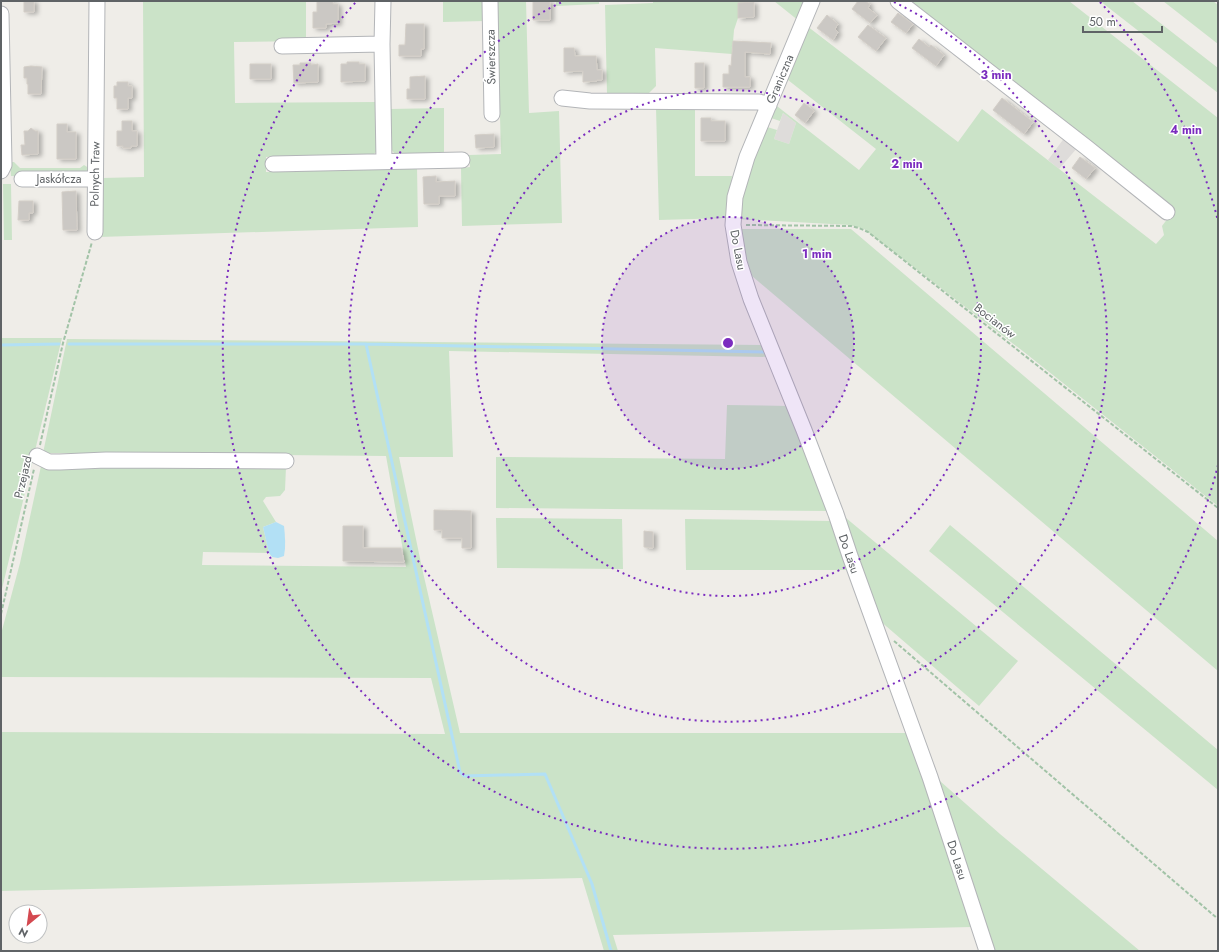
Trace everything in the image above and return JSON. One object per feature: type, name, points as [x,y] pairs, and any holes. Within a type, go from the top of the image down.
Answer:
[{"type":"street","name":"Polnych Traw","points":[[95,232],[97,1]]},
{"type":"street","points":[[383,1],[382,44],[384,161]]},
{"type":"street","name":"Świerszcza","points":[[490,1],[492,114]]},
{"type":"street","name":"Graniczna","points":[[747,157],[812,1]]},
{"type":"street","points":[[898,1],[1167,212]]},
{"type":"street","points":[[1,14],[4,165],[1,171]]},
{"type":"street","points":[[282,46],[382,44]]},
{"type":"street","points":[[562,98],[590,101],[759,102],[769,105]]},
{"type":"street","name":"Do Lasu","points":[[747,157],[735,197],[733,225],[739,262],[751,299],[836,514],[930,777],[987,951]]},
{"type":"street","points":[[273,164],[462,160]]},
{"type":"street","name":"Jaskółcza","points":[[22,179],[96,179]]},
{"type":"street","points":[[37,456],[49,462],[106,460],[286,461]]},
{"type":"path","name":"Bocianów","points":[[733,225],[851,226],[868,232],[1218,508]]},
{"type":"path","name":"Przejazd","points":[[1,614],[63,343],[95,232]]},
{"type":"path","points":[[892,639],[1218,919]]},
{"type":"shaded area","points":[[783,113],[796,123],[789,144],[774,139]]},
{"type":"shaded area","points":[[1065,137],[1078,147],[1059,169],[1048,160]]},
{"type":"green space","points":[[143,1],[306,1],[306,41],[234,42],[235,103],[378,102],[379,149],[371,157],[282,159],[281,156],[266,157],[266,172],[282,172],[282,169],[417,166],[418,227],[99,237],[102,178],[144,177]]},
{"type":"green space","points":[[443,1],[484,1],[485,21],[443,22]]},
{"type":"green space","points":[[497,1],[526,1],[529,113],[559,111],[562,223],[462,226],[461,168],[470,167],[469,155],[501,154]]},
{"type":"green space","points":[[556,1],[599,1],[599,4],[556,6]]},
{"type":"green space","points":[[653,1],[755,1],[738,3],[738,18],[734,30],[732,54],[655,48],[656,86],[649,93],[607,94],[605,5],[653,3]]},
{"type":"green space","points":[[774,1],[807,1],[799,21]]},
{"type":"green space","points":[[904,1],[1069,1],[1218,118],[1218,506],[1024,352],[864,229],[850,225],[736,219],[764,126],[777,130],[774,139],[789,144],[796,123],[783,113],[780,121],[771,118],[773,103],[859,170],[876,149],[788,80],[784,79],[807,26],[958,142],[982,109],[1156,244],[1164,235],[1162,226],[1168,218]]},
{"type":"green space","points":[[1100,1],[1132,1],[1218,68],[1218,93]]},
{"type":"green space","points":[[1163,1],[1213,1],[1218,5],[1218,44]]},
{"type":"green space","points":[[444,108],[444,155],[397,157],[391,149],[390,109]]},
{"type":"green space","points":[[656,108],[695,108],[695,176],[732,176],[728,218],[659,220]]},
{"type":"green space","points":[[10,162],[14,162],[20,168],[80,168],[84,165],[92,170],[89,176],[11,176]]},
{"type":"green space","points":[[3,184],[11,184],[12,240],[4,240]]},
{"type":"green space","points":[[738,229],[851,229],[1218,541],[1218,671],[746,271]]},
{"type":"green space","points":[[1,338],[62,338],[1,593]]},
{"type":"green space","points":[[67,339],[765,345],[770,357],[449,351],[453,457],[399,457],[422,568],[460,733],[909,733],[972,927],[613,935],[618,951],[604,951],[582,878],[1,891],[1,732],[445,734],[431,678],[1,677],[1,634],[20,563],[41,466],[286,467],[285,490],[280,496],[266,497],[263,501],[276,522],[263,527],[269,553],[203,552],[202,565],[406,567],[386,456],[43,453]]},
{"type":"green space","points":[[727,405],[789,406],[828,511],[496,508],[496,457],[725,459]]},
{"type":"green space","points":[[840,513],[1018,661],[979,706],[879,620]]},
{"type":"green space","points":[[496,518],[622,519],[623,569],[497,568]]},
{"type":"green space","points":[[685,519],[831,521],[849,570],[686,570]]},
{"type":"green space","points":[[950,525],[1218,750],[1218,790],[929,551]]},
{"type":"green space","points":[[932,774],[1000,834],[1140,951],[992,951]]},
{"type":"water","points":[[276,522],[284,526],[285,537],[284,556],[278,558],[272,557],[269,553],[263,527]]},
{"type":"building","points":[[24,1],[34,1],[34,12],[24,12]]},
{"type":"building","points":[[317,1],[333,1],[333,4],[338,4],[338,23],[326,24],[326,28],[313,28],[313,12],[317,12]]},
{"type":"building","points":[[533,1],[550,1],[550,20],[533,20]]},
{"type":"building","points":[[858,1],[865,1],[870,4],[868,8],[877,15],[870,23],[852,9]]},
{"type":"building","points":[[754,2],[754,17],[738,18],[738,3]]},
{"type":"building","points":[[898,13],[913,24],[906,33],[891,22]]},
{"type":"building","points":[[827,15],[838,24],[835,29],[838,32],[833,40],[817,28]]},
{"type":"building","points":[[406,24],[424,24],[424,49],[421,49],[421,56],[399,56],[399,45],[405,45]]},
{"type":"building","points":[[868,25],[886,38],[876,51],[858,37]]},
{"type":"building","points":[[919,39],[929,47],[931,45],[944,55],[936,66],[912,48]]},
{"type":"building","points":[[733,41],[771,43],[770,54],[745,52],[745,77],[750,77],[750,87],[723,87],[723,74],[729,74],[729,65],[731,66]]},
{"type":"building","points":[[564,48],[574,48],[575,56],[596,56],[597,70],[602,70],[602,80],[583,82],[583,71],[564,72]]},
{"type":"building","points":[[347,62],[359,62],[359,64],[365,64],[365,81],[341,82],[341,64],[347,64]]},
{"type":"building","points":[[300,63],[311,63],[311,65],[318,64],[318,82],[294,83],[293,65],[300,65]]},
{"type":"building","points":[[695,63],[704,63],[704,88],[695,88]]},
{"type":"building","points":[[250,64],[271,64],[271,79],[250,79]]},
{"type":"building","points":[[24,67],[42,67],[41,94],[28,94],[27,78],[24,78]]},
{"type":"building","points":[[425,76],[425,99],[407,99],[407,89],[410,89],[410,77]]},
{"type":"building","points":[[117,82],[128,82],[128,86],[132,86],[132,98],[128,98],[128,109],[117,109],[117,98],[114,98],[114,86],[117,86]]},
{"type":"building","points":[[1002,98],[1033,122],[1024,134],[993,110]]},
{"type":"building","points":[[804,103],[814,111],[805,123],[795,115]]},
{"type":"building","points":[[701,118],[711,118],[711,121],[725,121],[725,141],[701,141]]},
{"type":"building","points":[[122,121],[132,121],[132,131],[137,131],[137,146],[123,148],[123,146],[117,146],[117,131],[122,131]]},
{"type":"building","points":[[57,124],[67,124],[67,132],[76,132],[76,159],[57,159]]},
{"type":"building","points":[[31,128],[38,131],[38,154],[22,155],[21,145],[25,145],[24,131],[28,131]]},
{"type":"building","points":[[494,134],[494,147],[476,148],[475,135]]},
{"type":"building","points":[[1080,157],[1095,168],[1086,179],[1072,168]]},
{"type":"building","points":[[436,176],[436,182],[455,181],[455,196],[439,196],[439,204],[424,204],[423,177]]},
{"type":"building","points":[[76,191],[77,230],[63,230],[62,192]]},
{"type":"building","points":[[19,201],[33,201],[33,213],[29,213],[29,220],[18,220]]},
{"type":"building","points":[[434,510],[471,511],[471,548],[462,548],[462,538],[442,538],[442,530],[434,530]]},
{"type":"building","points":[[343,526],[363,526],[363,548],[401,548],[404,562],[343,561]]},
{"type":"building","points":[[644,531],[653,532],[653,548],[644,547]]},
{"type":"waterway","points":[[1,345],[59,344]]},
{"type":"waterway","points":[[69,344],[366,344],[765,352]]},
{"type":"waterway","points":[[366,344],[460,772],[464,776],[545,774],[592,884],[611,951]]}]
